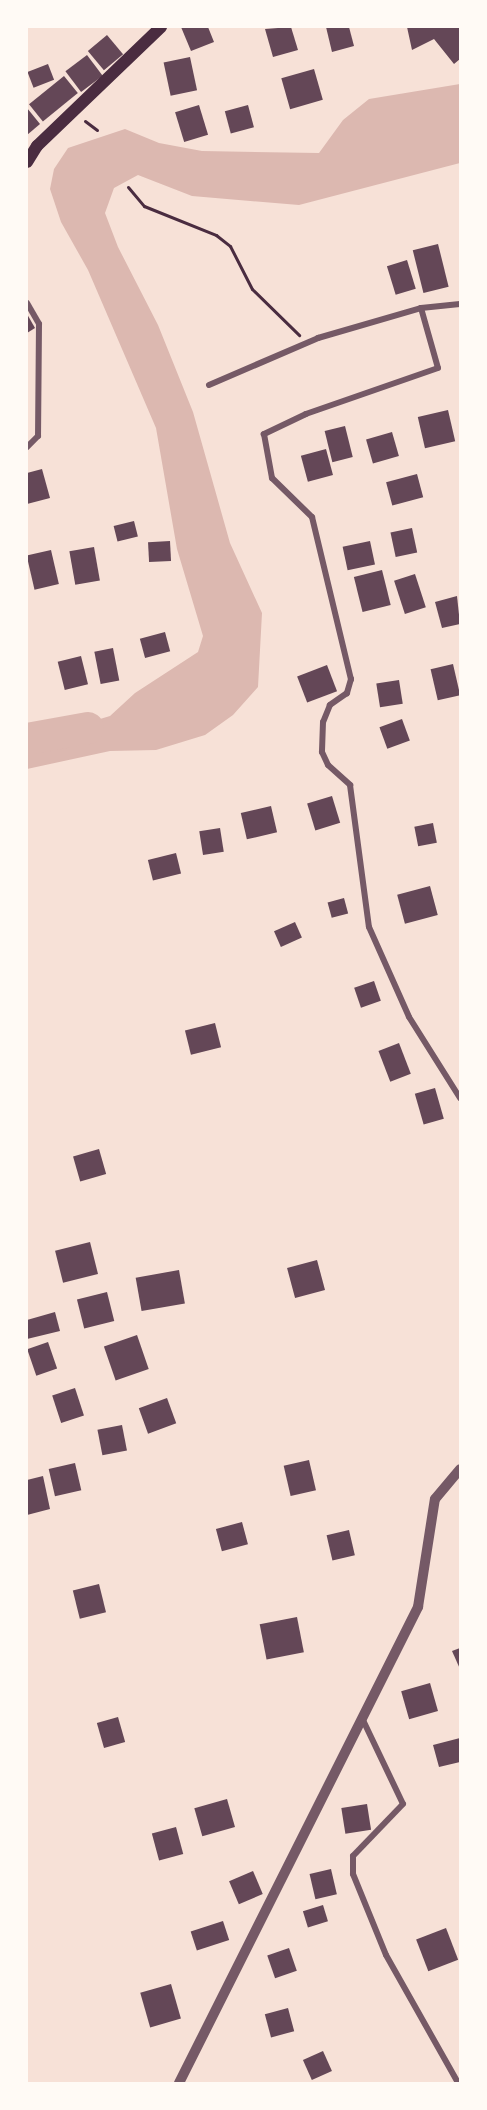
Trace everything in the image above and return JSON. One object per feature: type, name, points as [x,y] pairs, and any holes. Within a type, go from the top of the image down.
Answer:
[{"type":"main road","points":[[27,162],[37,146],[161,27]]},
{"type":"street","points":[[27,303],[39,324],[38,436],[27,447]]},
{"type":"street","points":[[209,385],[305,344],[421,308],[460,304]]},
{"type":"street","points":[[421,308],[438,368],[306,414],[264,434],[272,478],[312,517],[351,679],[347,693],[330,705],[323,722],[322,752],[328,765],[350,785],[369,927],[409,1017],[460,1098]]},
{"type":"street","points":[[179,2083],[418,1607],[435,1499],[460,1469]]},
{"type":"street","points":[[362,1718],[403,1804],[353,1856],[353,1874],[386,1955],[458,2083]]},
{"type":"path","points":[[128,187],[144,206],[216,235],[230,246],[252,289],[305,344]]},
{"type":"shaded area","points":[[460,84],[460,163],[299,205],[192,196],[138,175],[114,188],[105,213],[118,247],[158,325],[193,412],[230,543],[262,613],[258,687],[233,715],[205,735],[156,750],[110,751],[27,769],[27,741],[110,716],[135,693],[198,652],[203,636],[177,549],[156,428],[88,270],[61,222],[50,189],[54,169],[68,148],[125,129],[159,143],[202,151],[319,153],[343,120],[369,99]]},
{"type":"building","points":[[181,27],[208,27],[214,42],[191,51]]},
{"type":"building","points":[[291,27],[298,50],[273,57],[265,29]]},
{"type":"building","points":[[326,27],[349,27],[354,46],[332,52]]},
{"type":"building","points":[[407,27],[460,27],[460,59],[454,64],[434,39],[412,50]]},
{"type":"building","points":[[107,35],[123,54],[104,70],[88,51]]},
{"type":"building","points":[[87,55],[103,76],[81,92],[65,71]]},
{"type":"building","points":[[190,57],[197,90],[171,96],[164,63]]},
{"type":"building","points":[[48,64],[54,80],[34,88],[27,72]]},
{"type":"building","points":[[314,69],[323,100],[290,109],[281,78]]},
{"type":"building","points":[[64,76],[78,93],[43,121],[29,104]]},
{"type":"building","points":[[199,105],[208,135],[184,142],[175,112]]},
{"type":"building","points":[[248,105],[254,127],[231,133],[225,111]]},
{"type":"building","points":[[27,108],[40,124],[27,135]]},
{"type":"building","points":[[438,244],[449,287],[423,293],[413,250]]},
{"type":"building","points":[[407,260],[416,289],[396,295],[387,266]]},
{"type":"building","points":[[27,314],[35,328],[27,333]]},
{"type":"building","points":[[448,410],[455,441],[425,448],[418,417]]},
{"type":"building","points":[[345,426],[353,457],[332,462],[325,431]]},
{"type":"building","points":[[392,432],[399,456],[373,463],[366,439]]},
{"type":"building","points":[[326,449],[333,475],[308,482],[301,456]]},
{"type":"building","points":[[42,469],[50,498],[27,504],[27,473]]},
{"type":"building","points":[[417,474],[423,497],[392,505],[386,482]]},
{"type":"building","points":[[134,521],[138,537],[117,542],[114,526]]},
{"type":"building","points":[[412,528],[417,552],[396,557],[390,533]]},
{"type":"building","points":[[170,541],[171,561],[149,562],[148,542]]},
{"type":"building","points":[[370,541],[375,564],[348,570],[343,547]]},
{"type":"building","points":[[94,547],[100,580],[75,585],[69,551]]},
{"type":"building","points":[[51,550],[59,584],[35,590],[27,556]]},
{"type":"building","points":[[382,570],[391,605],[363,612],[354,577]]},
{"type":"building","points":[[415,574],[426,607],[405,614],[394,581]]},
{"type":"building","points":[[457,596],[460,624],[442,628],[435,602]]},
{"type":"building","points":[[165,632],[170,651],[145,658],[140,639]]},
{"type":"building","points":[[113,648],[119,680],[101,684],[94,652]]},
{"type":"building","points":[[81,656],[88,684],[65,690],[58,662]]},
{"type":"building","points":[[453,664],[460,695],[438,700],[431,669]]},
{"type":"building","points":[[327,665],[337,691],[307,703],[297,676]]},
{"type":"building","points":[[399,680],[403,704],[380,707],[376,684]]},
{"type":"building","points":[[402,719],[410,741],[387,749],[379,727]]},
{"type":"building","points":[[332,796],[340,823],[315,830],[307,804]]},
{"type":"building","points":[[271,806],[277,832],[247,839],[241,813]]},
{"type":"building","points":[[433,823],[437,843],[418,846],[414,827]]},
{"type":"building","points":[[220,828],[224,852],[203,855],[199,831]]},
{"type":"building","points":[[176,853],[181,873],[153,880],[148,860]]},
{"type":"building","points":[[430,886],[438,915],[405,924],[397,895]]},
{"type":"building","points":[[344,898],[348,913],[332,918],[328,902]]},
{"type":"building","points":[[295,922],[302,938],[281,947],[274,931]]},
{"type":"building","points":[[374,981],[381,1001],[361,1008],[354,988]]},
{"type":"building","points":[[215,1023],[221,1047],[191,1055],[185,1030]]},
{"type":"building","points":[[399,1043],[411,1074],[390,1082],[378,1051]]},
{"type":"building","points":[[435,1088],[444,1119],[424,1125],[415,1094]]},
{"type":"building","points":[[99,1149],[106,1174],[80,1181],[73,1156]]},
{"type":"building","points":[[90,1242],[98,1274],[63,1283],[55,1251]]},
{"type":"building","points":[[317,1260],[325,1290],[295,1298],[287,1268]]},
{"type":"building","points":[[179,1270],[185,1303],[142,1311],[136,1278]]},
{"type":"building","points":[[107,1292],[114,1321],[84,1329],[77,1299]]},
{"type":"building","points":[[55,1312],[60,1331],[27,1339],[27,1320]]},
{"type":"building","points":[[137,1335],[149,1369],[116,1380],[104,1346]]},
{"type":"building","points":[[48,1342],[57,1368],[36,1376],[27,1349]]},
{"type":"building","points":[[75,1388],[84,1416],[61,1423],[52,1395]]},
{"type":"building","points":[[167,1398],[176,1423],[148,1434],[139,1408]]},
{"type":"building","points":[[122,1425],[127,1451],[102,1455],[97,1430]]},
{"type":"building","points":[[309,1460],[316,1490],[291,1496],[284,1466]]},
{"type":"building","points":[[75,1463],[81,1490],[55,1496],[49,1469]]},
{"type":"building","points":[[43,1476],[50,1509],[27,1515],[27,1480]]},
{"type":"building","points":[[242,1522],[248,1544],[222,1551],[216,1529]]},
{"type":"building","points":[[349,1530],[355,1555],[332,1561],[327,1535]]},
{"type":"building","points":[[99,1584],[106,1612],[80,1619],[73,1591]]},
{"type":"building","points":[[297,1617],[304,1652],[267,1660],[260,1624]]},
{"type":"building","points":[[460,1648],[460,1669],[452,1651]]},
{"type":"building","points":[[430,1683],[438,1711],[409,1719],[401,1691]]},
{"type":"building","points":[[118,1717],[125,1742],[104,1748],[97,1723]]},
{"type":"building","points":[[460,1738],[460,1762],[439,1767],[433,1745]]},
{"type":"building","points":[[227,1799],[235,1827],[202,1836],[194,1808]]},
{"type":"building","points":[[367,1804],[371,1830],[345,1834],[341,1808]]},
{"type":"building","points":[[176,1827],[183,1854],[159,1861],[152,1833]]},
{"type":"building","points":[[331,1869],[337,1894],[315,1899],[310,1874]]},
{"type":"building","points":[[253,1871],[263,1894],[239,1904],[229,1881]]},
{"type":"building","points":[[323,1905],[328,1921],[308,1927],[303,1911]]},
{"type":"building","points":[[223,1921],[229,1940],[197,1951],[191,1932]]},
{"type":"building","points":[[446,1928],[458,1960],[428,1971],[416,1939]]},
{"type":"building","points":[[289,1948],[297,1971],[275,1978],[267,1955]]},
{"type":"building","points":[[171,1984],[181,2019],[150,2027],[140,1993]]},
{"type":"building","points":[[288,2008],[294,2031],[271,2037],[265,2014]]},
{"type":"building","points":[[323,2051],[332,2071],[312,2080],[303,2060]]},
{"type":"waterway","points":[[27,739],[88,728]]}]
